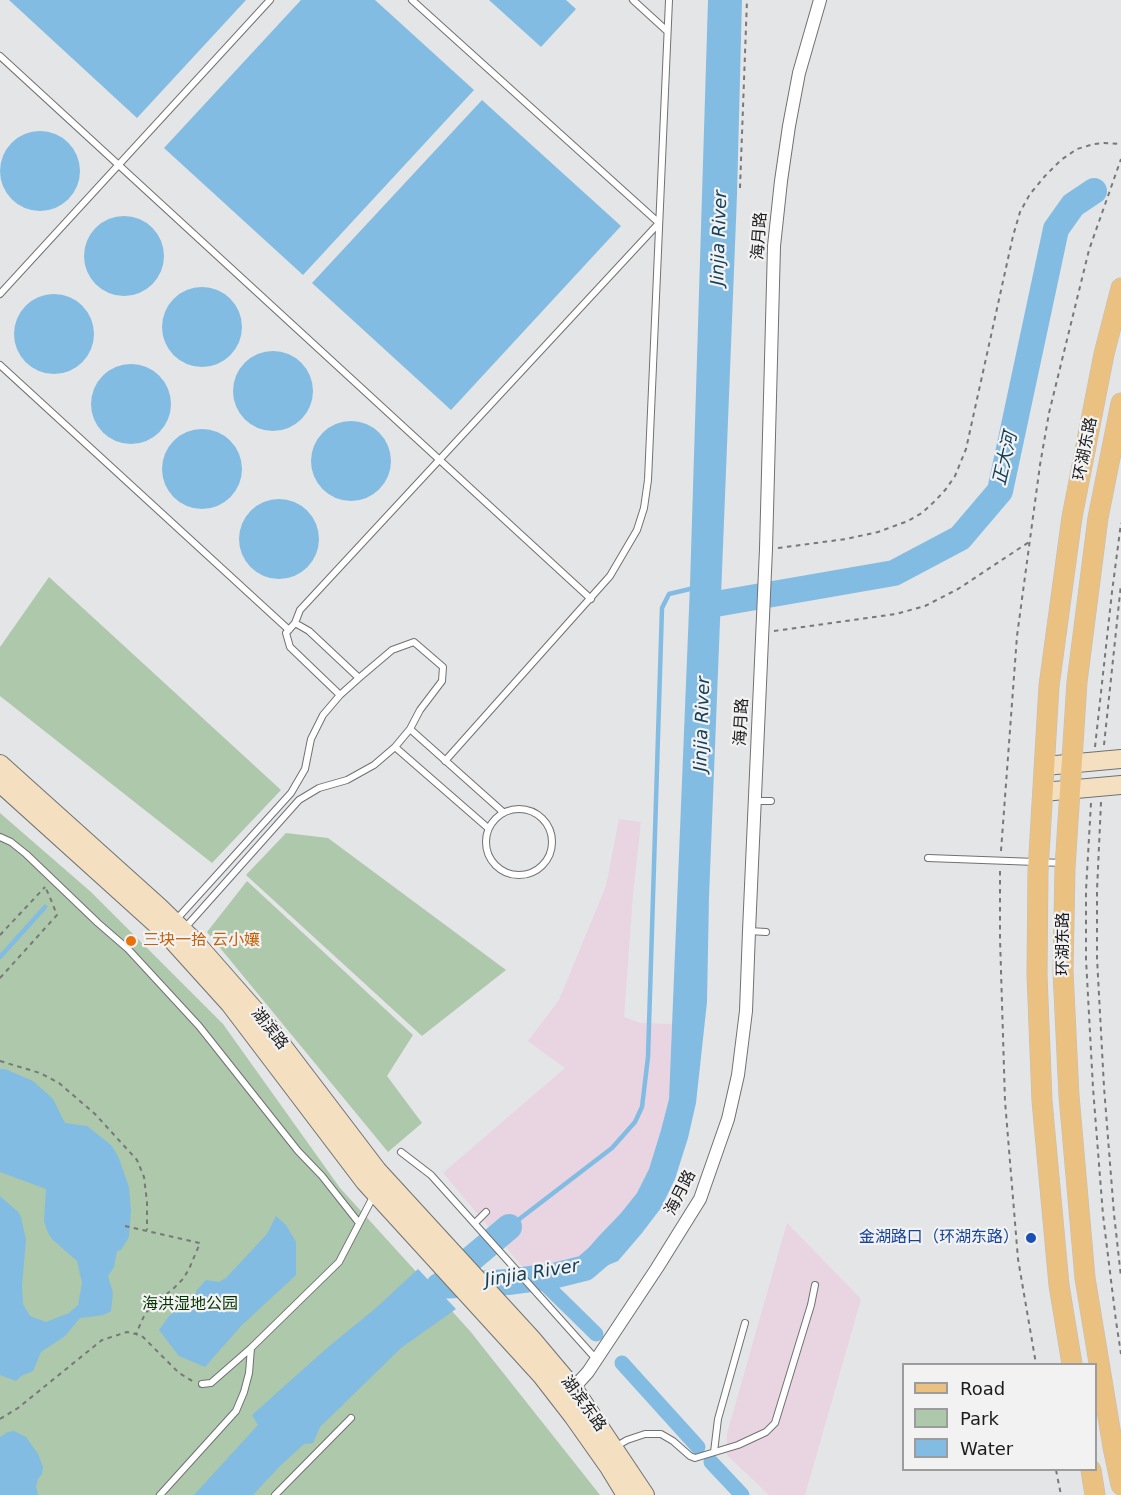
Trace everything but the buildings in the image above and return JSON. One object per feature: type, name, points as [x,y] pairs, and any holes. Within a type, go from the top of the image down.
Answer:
[{"type":"main road","name":"环湖东路","points":[[1072,1363],[1059,1285],[1042,1101],[1037,975],[1039,863],[1049,686],[1072,518],[1104,354],[1121,288]]},
{"type":"main road","name":"环湖东路","points":[[1121,404],[1098,518],[1077,682],[1065,864],[1063,971],[1069,1096],[1085,1278],[1117,1450],[1121,1485]]},
{"type":"main road","points":[[1045,766],[1106,760]]},
{"type":"main road","name":"湖滨路","points":[[0,764],[178,926],[260,1016],[429,1239],[506,1323]]},
{"type":"main road","name":"湖滨路","points":[[0,783],[164,931],[230,1004],[365,1182],[429,1239]]},
{"type":"main road","points":[[1043,792],[1121,785]]},
{"type":"main road","name":"湖滨东路","points":[[506,1323],[542,1376],[568,1394],[614,1448],[645,1495]]},
{"type":"main road","name":"湖滨东路","points":[[568,1394],[626,1495]]},
{"type":"main road","points":[[1090,1471],[1095,1495]]},
{"type":"street","name":"海月路","points":[[568,1394],[597,1359],[700,1199],[728,1119],[738,1076],[746,1011],[763,632],[774,246],[789,126],[799,73],[820,0]]},
{"type":"lane","points":[[0,294],[270,0]]},
{"type":"lane","points":[[412,0],[659,223]]},
{"type":"lane","points":[[633,0],[667,31]]},
{"type":"lane","points":[[445,761],[610,576],[637,530],[644,508],[648,480],[669,0]]},
{"type":"lane","points":[[0,56],[591,598]]},
{"type":"lane","points":[[340,695],[290,647],[286,633],[295,623],[300,609],[659,223]]},
{"type":"lane","points":[[0,365],[289,630]]},
{"type":"lane","points":[[295,623],[309,631],[359,678]]},
{"type":"lane","points":[[414,642],[443,667],[442,681],[395,747],[374,765],[346,780],[319,788],[299,800],[178,926],[291,793],[304,769],[311,738],[323,715],[340,695],[392,650],[414,642]]},
{"type":"lane","points":[[410,729],[503,813]]},
{"type":"lane","points":[[395,747],[488,828]]},
{"type":"lane","points":[[755,801],[771,801]]},
{"type":"lane","points":[[513,809],[534,812],[549,828],[552,849],[548,859],[531,874],[520,876],[508,874],[498,869],[490,861],[485,839],[494,819],[503,813],[513,809]]},
{"type":"lane","points":[[0,837],[11,842],[26,854],[128,949],[200,1026],[298,1151],[322,1176],[359,1223]]},
{"type":"lane","points":[[928,858],[1065,864]]},
{"type":"lane","points":[[749,932],[766,932]]},
{"type":"lane","points":[[401,1152],[431,1174],[597,1359]]},
{"type":"lane","points":[[202,1384],[211,1383],[251,1348],[339,1262],[375,1193]]},
{"type":"lane","points":[[476,1225],[486,1212]]},
{"type":"lane","points":[[614,1448],[627,1440],[651,1433],[661,1434],[667,1436],[695,1458],[738,1445],[766,1432],[775,1423],[815,1285]]},
{"type":"lane","points":[[714,1452],[718,1419],[745,1323]]},
{"type":"lane","points":[[160,1495],[236,1411],[249,1373],[251,1348]]},
{"type":"lane","points":[[275,1495],[351,1418]]},
{"type":"path","points":[[740,188],[747,0]]},
{"type":"path","points":[[766,549],[846,539],[878,532],[922,513],[946,489],[955,476],[966,449],[1020,212],[1030,194],[1045,176],[1061,160],[1077,149],[1104,142],[1121,144]]},
{"type":"path","points":[[1106,760],[1121,523]]},
{"type":"path","points":[[763,632],[896,614],[925,606],[957,589],[1029,542]]},
{"type":"path","points":[[1106,760],[1105,736],[1121,584]]},
{"type":"path","points":[[1097,788],[1096,958],[1112,1191],[1121,1276]]},
{"type":"path","points":[[1097,788],[1086,890],[1087,970],[1103,1215],[1121,1353]]},
{"type":"path","points":[[0,935],[45,887],[57,915],[0,978]]},
{"type":"path","points":[[0,1061],[40,1072],[59,1083],[95,1114],[137,1160],[144,1178],[147,1230]]},
{"type":"path","points":[[125,1226],[200,1243],[183,1279],[151,1306],[136,1334]]},
{"type":"path","points":[[0,1419],[18,1408],[102,1340],[127,1332],[143,1337],[186,1379],[202,1384]]},
{"type":"path","points":[[1056,1471],[1061,1495]]},
{"type":"shaded area","points":[[619,819],[641,822],[624,1017],[640,1023],[672,1024],[669,1099],[649,1169],[637,1193],[579,1259],[545,1269],[555,1279],[544,1292],[443,1173],[565,1068],[528,1041],[559,1000],[606,886]]},
{"type":"shaded area","points":[[787,1223],[861,1299],[805,1495],[769,1495],[727,1455],[727,1434]]},
{"type":"green space","points":[[49,577],[281,790],[212,863],[0,696],[0,647]]},
{"type":"green space","name":"海洪湿地公园","points":[[0,813],[91,892],[223,1024],[340,1188],[470,1331],[600,1495],[0,1495]]},
{"type":"green space","points":[[286,833],[328,838],[506,970],[422,1036],[246,875]]},
{"type":"green space","points":[[247,881],[413,1035],[387,1076],[422,1123],[388,1152],[207,932]]},
{"type":"water","points":[[9,0],[246,0],[137,118]]},
{"type":"water","points":[[301,0],[375,0],[474,90],[303,275],[164,148]]},
{"type":"water","points":[[489,0],[566,0],[576,9],[541,47]]},
{"type":"water","points":[[708,0],[742,0],[737,195],[709,897],[707,1002],[696,1103],[675,1179],[661,1208],[618,1261],[582,1276],[579,1259],[637,1193],[649,1169],[669,1099],[690,585]]},
{"type":"water","points":[[482,100],[621,226],[451,410],[312,283]]},
{"type":"water","points":[[40,131],[55,134],[68,143],[77,156],[80,171],[77,186],[68,199],[55,208],[40,211],[25,208],[12,199],[3,186],[0,171],[3,156],[12,143],[25,134]]},
{"type":"water","points":[[124,216],[139,219],[152,228],[161,241],[164,256],[161,271],[152,284],[139,293],[124,296],[109,293],[96,284],[87,271],[84,256],[87,241],[96,228],[109,219]]},
{"type":"water","points":[[202,287],[217,290],[230,299],[239,312],[242,327],[239,342],[230,355],[217,364],[202,367],[187,364],[174,355],[165,342],[162,327],[165,312],[174,299],[187,290]]},
{"type":"water","points":[[54,294],[69,297],[82,306],[91,319],[94,334],[91,349],[82,362],[69,371],[54,374],[39,371],[26,362],[17,349],[14,334],[17,319],[26,306],[39,297]]},
{"type":"water","points":[[273,351],[288,354],[301,363],[310,376],[313,391],[310,406],[301,419],[288,428],[273,431],[258,428],[245,419],[236,406],[233,391],[236,376],[245,363],[258,354]]},
{"type":"water","points":[[131,364],[146,367],[159,376],[168,389],[171,404],[168,419],[159,432],[146,441],[131,444],[116,441],[103,432],[94,419],[91,404],[94,389],[103,376],[116,367]]},
{"type":"water","points":[[351,421],[366,424],[379,433],[388,446],[391,461],[388,476],[379,489],[366,498],[351,501],[336,498],[323,489],[314,476],[311,461],[314,446],[323,433],[336,424]]},
{"type":"water","points":[[202,429],[217,432],[230,441],[239,454],[242,469],[239,484],[230,497],[217,506],[202,509],[187,506],[174,497],[165,484],[162,469],[165,454],[174,441],[187,432]]},
{"type":"water","points":[[279,499],[294,502],[307,511],[316,524],[319,539],[316,554],[307,567],[294,576],[279,579],[264,576],[251,567],[242,554],[239,539],[242,524],[251,511],[264,502]]},
{"type":"water","points":[[0,1069],[33,1081],[53,1099],[65,1123],[87,1126],[111,1145],[118,1156],[129,1187],[131,1211],[129,1237],[121,1250],[117,1251],[114,1267],[108,1276],[113,1293],[111,1311],[104,1315],[80,1318],[65,1336],[41,1352],[33,1371],[16,1381],[0,1375],[0,1196],[21,1217],[26,1240],[22,1286],[23,1304],[30,1316],[46,1322],[69,1313],[78,1305],[82,1283],[77,1261],[48,1233],[44,1221],[46,1189],[0,1172]]},
{"type":"water","points":[[276,1216],[286,1225],[296,1242],[296,1275],[241,1326],[205,1367],[179,1356],[159,1330],[169,1316],[194,1298],[197,1290],[206,1280],[219,1282],[226,1278],[267,1234]]},
{"type":"water","points":[[418,1269],[456,1309],[401,1348],[320,1427],[313,1443],[304,1444],[253,1495],[194,1495],[258,1425],[252,1415]]},
{"type":"water","points":[[14,1431],[26,1437],[38,1454],[43,1467],[36,1486],[38,1495],[0,1495],[0,1437]]},
{"type":"waterway","name":"正大河","points":[[704,606],[894,573],[960,538],[1000,491],[1056,229],[1073,205],[1094,191]]},
{"type":"waterway","points":[[509,1227],[612,1148],[635,1122],[642,1107],[648,1057],[662,608],[669,594],[694,588]]},
{"type":"waterway","points":[[0,957],[45,907]]},
{"type":"waterway","name":"Jinjia River","points":[[445,1281],[509,1227]]},
{"type":"waterway","name":"Jinjia River","points":[[439,1286],[508,1282],[553,1276],[585,1268],[607,1249]]},
{"type":"waterway","points":[[539,1278],[596,1334]]},
{"type":"waterway","points":[[622,1363],[698,1447]]},
{"type":"waterway","points":[[711,1462],[742,1495]]},
{"type":"place","name":"三块一拾 云小孃","points":[[131,941]]},
{"type":"place","name":"金湖路口（环湖东路）","points":[[1031,1238]]}]
